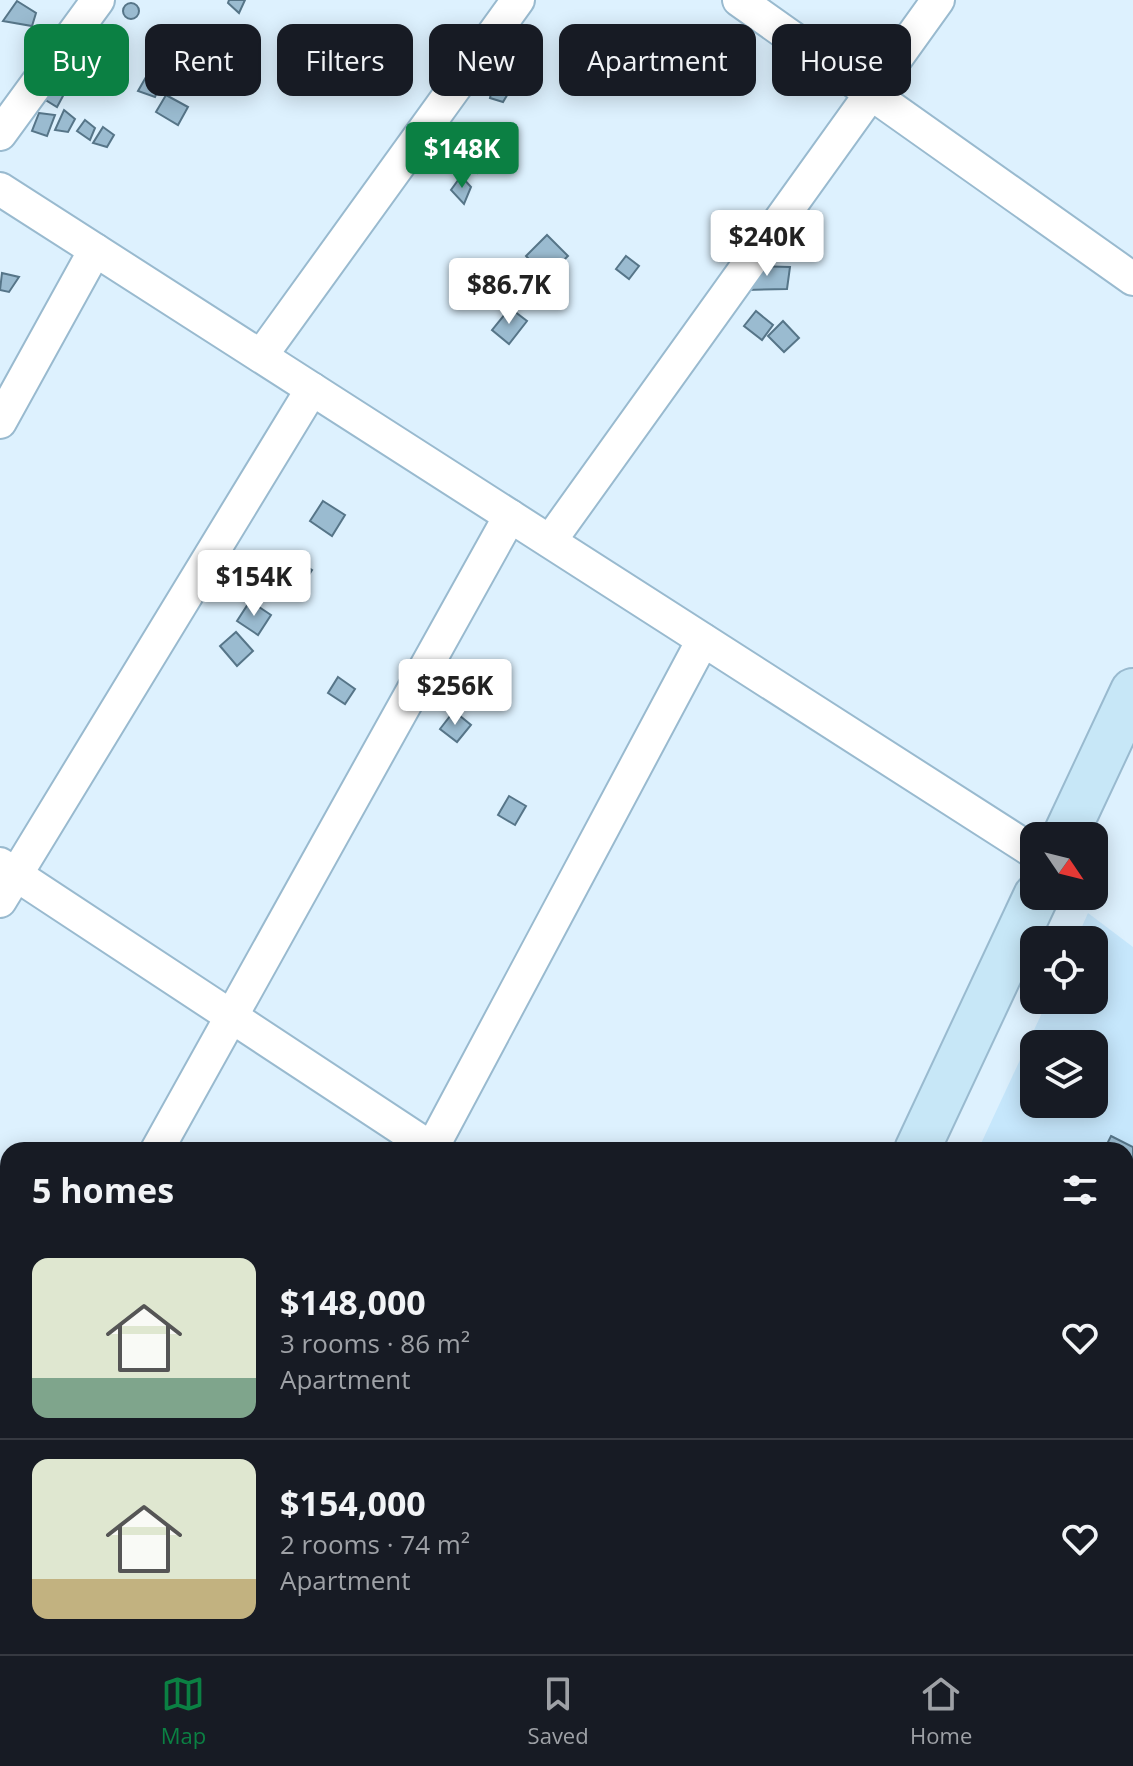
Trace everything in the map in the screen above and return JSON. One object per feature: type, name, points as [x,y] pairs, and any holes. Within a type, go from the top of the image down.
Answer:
[{"type":"main road","points":[[1072,822],[1133,691]]},
{"type":"main road","points":[[921,1142],[1029,910]]},
{"type":"street","points":[[0,134],[98,0]]},
{"type":"street","points":[[261,356],[518,0]]},
{"type":"street","points":[[739,0],[773,24]]},
{"type":"street","points":[[911,38],[938,0]]},
{"type":"street","points":[[550,541],[870,96]]},
{"type":"street","points":[[874,96],[1133,279]]},
{"type":"street","points":[[0,189],[1020,843]]},
{"type":"street","points":[[0,422],[95,250]]},
{"type":"street","points":[[312,389],[5,880],[234,1018],[420,1142]]},
{"type":"street","points":[[162,1142],[234,1018],[510,516]]},
{"type":"street","points":[[436,1142],[703,640]]},
{"type":"shaded area","points":[[1088,913],[1105,926],[1082,926]]},
{"type":"shaded area","points":[[1108,928],[1133,947],[1133,1142],[982,1142],[1020,1060],[1020,1118],[1108,1118],[1108,1030],[1034,1030],[1041,1014],[1108,1014]]},
{"type":"building","points":[[229,0],[245,0],[239,13],[228,3]]},
{"type":"building","points":[[17,1],[36,13],[33,24],[3,21]]},
{"type":"building","points":[[128,3],[134,3],[139,11],[137,17],[128,19],[123,14],[123,8]]},
{"type":"building","points":[[145,79],[145,93],[138,91]]},
{"type":"building","points":[[39,96],[63,96],[57,107]]},
{"type":"building","points":[[165,96],[188,107],[178,125],[156,112]]},
{"type":"building","points":[[490,96],[507,96],[503,102]]},
{"type":"building","points":[[64,110],[75,119],[68,132],[55,130]]},
{"type":"building","points":[[39,113],[55,115],[47,136],[32,131]]},
{"type":"building","points":[[85,120],[95,128],[90,140],[77,131]]},
{"type":"building","points":[[103,127],[114,135],[107,147],[93,143]]},
{"type":"building","points":[[451,149],[464,152],[456,165],[446,159]]},
{"type":"building","points":[[470,155],[485,159],[477,173],[468,168]]},
{"type":"building","points":[[461,176],[471,187],[464,204],[451,190]]},
{"type":"building","points":[[547,235],[568,256],[546,277],[526,256]]},
{"type":"building","points":[[626,256],[639,266],[629,279],[616,269]]},
{"type":"building","points":[[748,266],[790,267],[787,289],[746,290]]},
{"type":"building","points":[[2,273],[19,277],[9,292],[0,290]]},
{"type":"building","points":[[510,308],[527,321],[509,344],[492,330]]},
{"type":"building","points":[[756,311],[773,325],[762,340],[744,326]]},
{"type":"building","points":[[783,321],[799,338],[784,352],[768,336]]},
{"type":"building","points":[[323,501],[345,515],[332,536],[310,521]]},
{"type":"building","points":[[298,561],[312,570],[303,584],[289,574]]},
{"type":"building","points":[[250,601],[271,615],[258,635],[237,621]]},
{"type":"building","points":[[236,632],[253,651],[237,666],[220,646]]},
{"type":"building","points":[[338,677],[355,689],[345,704],[328,693]]},
{"type":"building","points":[[454,711],[471,725],[457,742],[440,729]]},
{"type":"building","points":[[509,796],[526,806],[515,825],[498,815]]},
{"type":"building","points":[[1111,1136],[1123,1142],[1108,1142]]}]
